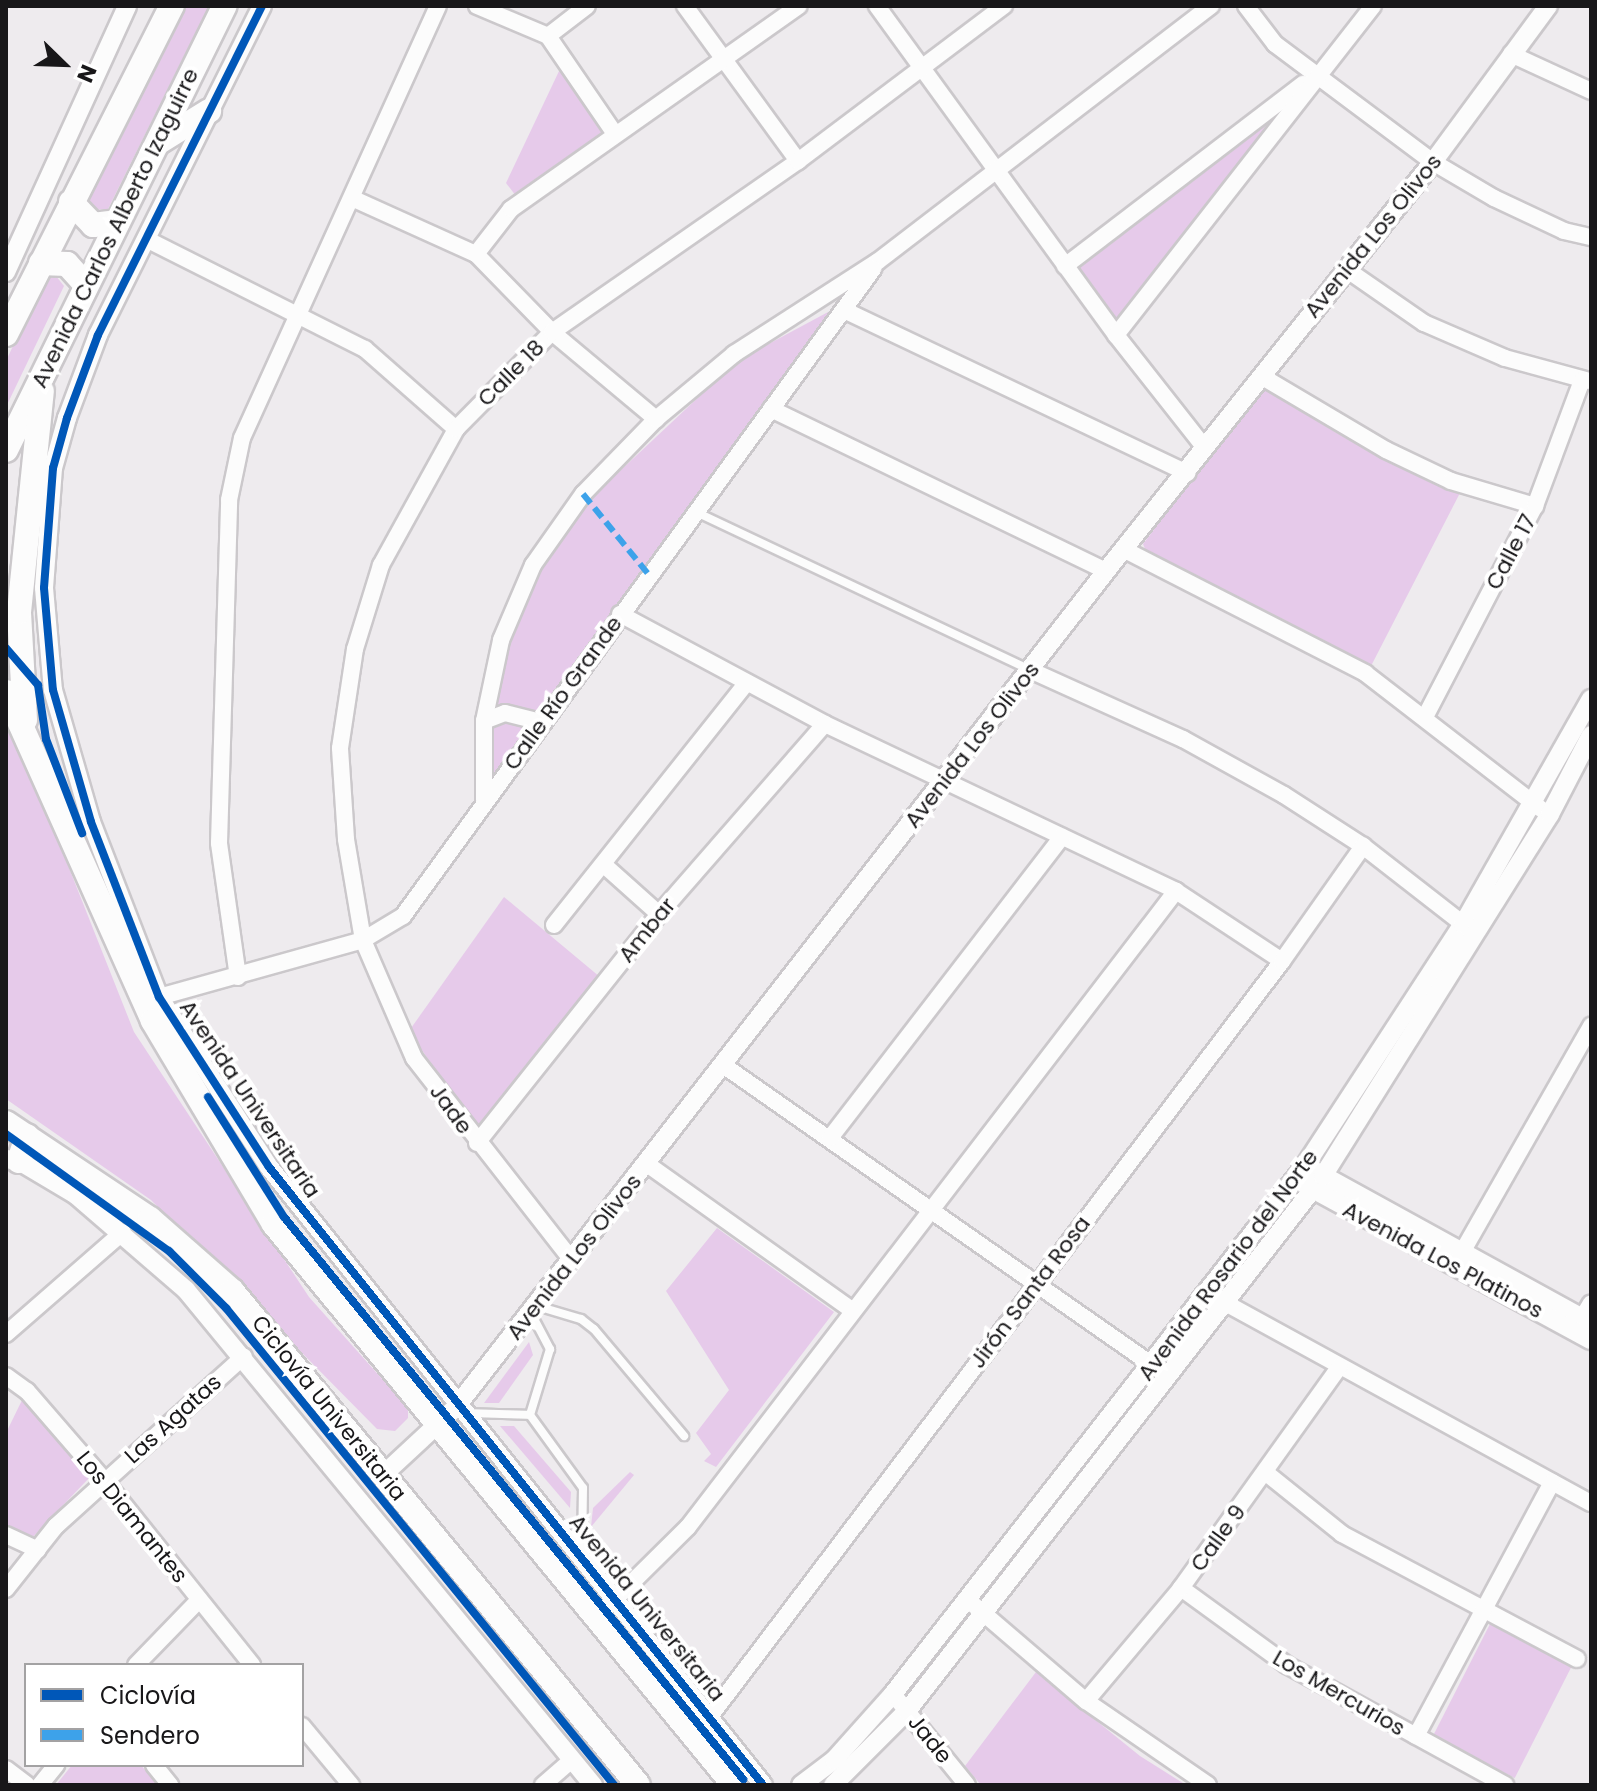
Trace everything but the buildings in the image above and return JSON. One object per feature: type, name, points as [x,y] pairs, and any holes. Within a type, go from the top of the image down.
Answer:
[{"type":"main road","name":"Avenida Carlos Alberto Izaguirre","points":[[6,450],[224,6]]},
{"type":"main road","points":[[6,334],[163,13]]},
{"type":"main road","points":[[159,142],[209,111]]},
{"type":"main road","points":[[71,202],[93,225],[118,222]]},
{"type":"main road","points":[[6,297],[38,268],[67,264],[86,285]]},
{"type":"main road","points":[[25,727],[19,612],[44,370]]},
{"type":"main road","points":[[32,504],[47,533]]},
{"type":"main road","name":"Avenida Universitaria","points":[[6,692],[81,828],[153,1021],[218,1137],[274,1224],[734,1785]]},
{"type":"main road","points":[[6,1123],[17,1134],[195,1254],[384,1474],[638,1785]]},
{"type":"main road","points":[[12,1160],[17,1134]]},
{"type":"street","points":[[6,272],[127,6]]},
{"type":"street","name":"Avenida Carlos Alberto Izaguirre","points":[[47,533],[53,468],[67,418],[98,335],[262,6]]},
{"type":"street","points":[[238,977],[219,843],[229,500],[242,438],[354,199],[438,6]]},
{"type":"street","points":[[477,6],[548,36],[615,134]]},
{"type":"street","points":[[548,36],[587,6]]},
{"type":"street","points":[[685,6],[798,161]]},
{"type":"street","points":[[476,254],[511,209],[799,6]]},
{"type":"street","points":[[877,6],[1116,335],[1205,448]]},
{"type":"street","name":"Calle 18","points":[[363,940],[346,839],[340,748],[355,649],[381,565],[456,429],[552,332],[923,71],[1004,6]]},
{"type":"street","points":[[484,800],[484,721],[501,640],[533,565],[583,494],[656,419],[734,354],[877,262],[999,172],[1211,6]]},
{"type":"street","points":[[1246,6],[1275,44],[1433,162],[1494,198],[1564,231],[1591,237]]},
{"type":"street","points":[[1116,335],[1280,129],[1314,76],[1373,6]]},
{"type":"street","name":"Avenida Los Olivos","points":[[384,1474],[459,1410],[571,1259],[1106,571],[1433,162],[1548,6]]},
{"type":"street","points":[[1511,54],[1591,91]]},
{"type":"street","points":[[1065,266],[1314,76]]},
{"type":"street","points":[[354,199],[476,254],[552,332],[656,419]]},
{"type":"street","points":[[146,239],[365,349],[456,429]]},
{"type":"street","name":"Calle Río Grande","points":[[159,997],[363,940],[403,916],[620,614],[846,311],[877,262]]},
{"type":"street","points":[[1346,269],[1424,323],[1505,358],[1587,381]]},
{"type":"street","points":[[846,311],[1187,473]]},
{"type":"street","points":[[1261,376],[1386,450],[1451,481],[1535,506]]},
{"type":"street","name":"Calle 17","points":[[1425,717],[1535,506],[1587,381]]},
{"type":"street","points":[[771,409],[1106,571]]},
{"type":"street","name":"Avenida Universitaria","points":[[47,533],[44,588],[53,690],[81,828],[159,997],[269,1167],[459,1410],[618,1598],[763,1785]]},
{"type":"street","points":[[1125,550],[1352,667],[1425,717],[1542,809]]},
{"type":"street","points":[[620,614],[825,724],[1176,891],[1282,961]]},
{"type":"street","points":[[1030,670],[1183,739],[1363,846],[1469,929]]},
{"type":"street","points":[[554,925],[747,682]]},
{"type":"street","name":"Avenida Rosario del Norte","points":[[1542,809],[1591,699]]},
{"type":"street","points":[[484,721],[505,713],[541,722]]},
{"type":"street","name":"Ambar","points":[[477,1143],[659,914],[825,724]]},
{"type":"street","name":"Avenida Rosario del Norte","points":[[833,1785],[907,1711],[983,1613],[1160,1371],[1216,1299],[1318,1182],[1542,809],[1591,735]]},
{"type":"street","points":[[830,1138],[1062,837]]},
{"type":"street","name":"Jirón Santa Rosa","points":[[690,1732],[711,1715],[1282,961],[1363,846]]},
{"type":"street","points":[[603,864],[659,914]]},
{"type":"street","points":[[597,1617],[688,1527],[1176,891]]},
{"type":"street","name":"Avenida Rosario del Norte","points":[[1216,1299],[1469,929]]},
{"type":"street","name":"Jade","points":[[363,940],[414,1058],[477,1143],[571,1259]]},
{"type":"street","points":[[1458,1259],[1591,1026]]},
{"type":"street","points":[[723,1065],[1160,1371]]},
{"type":"street","points":[[12,1160],[123,1232],[186,1290],[244,1356],[593,1785]]},
{"type":"street","points":[[647,1164],[852,1310]]},
{"type":"street","name":"Avenida Los Platinos","points":[[1300,1173],[1458,1259],[1591,1340]]},
{"type":"street","points":[[6,1334],[123,1232]]},
{"type":"street","name":"Avenida Los Platinos","points":[[1458,1259],[1588,1315]]},
{"type":"street","points":[[1216,1299],[1591,1503]]},
{"type":"street","name":"Las Agatas","points":[[6,1589],[104,1480],[244,1356]]},
{"type":"street","name":"Calle 9","points":[[1086,1701],[1181,1588],[1339,1367]]},
{"type":"street","name":"Avenida Rosario del Norte","points":[[801,1785],[834,1760],[893,1694],[1160,1371]]},
{"type":"street","name":"Los Diamantes","points":[[6,1376],[27,1391],[104,1480],[250,1663]]},
{"type":"street","points":[[1265,1472],[1342,1534],[1577,1659]]},
{"type":"street","points":[[1416,1736],[1486,1612],[1552,1482]]},
{"type":"street","points":[[6,1535],[38,1550]]},
{"type":"street","name":"Los Mercurios","points":[[1181,1588],[1287,1665],[1505,1785]]},
{"type":"street","points":[[138,1663],[199,1600]]},
{"type":"street","points":[[968,1600],[1086,1701],[1208,1785]]},
{"type":"street","name":"Jade","points":[[893,1694],[967,1785]]},
{"type":"street","points":[[304,1728],[351,1785]]},
{"type":"street","points":[[543,1785],[572,1760]]},
{"type":"street","points":[[40,1785],[54,1767]]},
{"type":"street","points":[[156,1767],[170,1785]]},
{"type":"street","points":[[6,1769],[27,1785]]},
{"type":"lane","points":[[696,512],[1030,670]]},
{"type":"lane","points":[[530,1415],[550,1349],[534,1309]]},
{"type":"lane","points":[[534,1309],[581,1319],[594,1329],[684,1436]]},
{"type":"lane","points":[[459,1410],[530,1415],[583,1488],[582,1556]]},
{"type":"shaded area","points":[[183,6],[209,6],[108,209],[93,210],[86,201]]},
{"type":"shaded area","points":[[560,69],[607,135],[516,196],[506,183]]},
{"type":"shaded area","points":[[1268,118],[1274,130],[1118,327],[1074,266]]},
{"type":"shaded area","points":[[56,276],[64,286],[6,407],[6,361],[44,279]]},
{"type":"shaded area","points":[[843,304],[492,780],[492,713],[508,640],[545,562],[589,500],[737,361]]},
{"type":"shaded area","points":[[1269,388],[1335,432],[1461,491],[1370,668],[1149,559],[1143,544],[1260,390]]},
{"type":"shaded area","points":[[6,709],[134,1032],[309,1297],[408,1408],[408,1418],[395,1431],[377,1429],[151,1200],[6,1099]]},
{"type":"shaded area","points":[[504,897],[600,977],[477,1132],[409,1031]]},
{"type":"shaded area","points":[[717,1228],[834,1312],[716,1467],[704,1461],[711,1454],[696,1433],[729,1390],[666,1291]]},
{"type":"shaded area","points":[[529,1342],[533,1355],[499,1403],[484,1403]]},
{"type":"shaded area","points":[[24,1396],[90,1477],[29,1541],[6,1530],[6,1433]]},
{"type":"shaded area","points":[[500,1426],[514,1426],[571,1492],[570,1508]]},
{"type":"shaded area","points":[[630,1472],[634,1475],[591,1527],[593,1508]]},
{"type":"shaded area","points":[[1490,1624],[1572,1666],[1515,1778],[1433,1736]]},
{"type":"shaded area","points":[[1036,1672],[1140,1756],[1186,1785],[981,1785],[965,1766]]},
{"type":"shaded area","points":[[70,1767],[143,1767],[157,1785],[56,1785]]},
{"type":"marked path","points":[[583,494],[649,575]]},
{"type":"cycle path","points":[[262,6],[98,335],[67,418],[53,468],[44,588],[53,690],[91,822],[159,997],[269,1167],[763,1785]]},
{"type":"cycle path","points":[[6,648],[38,685],[46,739],[82,833]]},
{"type":"cycle path","points":[[208,1097],[284,1217],[743,1779]]},
{"type":"cycle path","name":"Ciclovía Universitaria","points":[[6,1134],[169,1251],[226,1308],[614,1785]]}]
